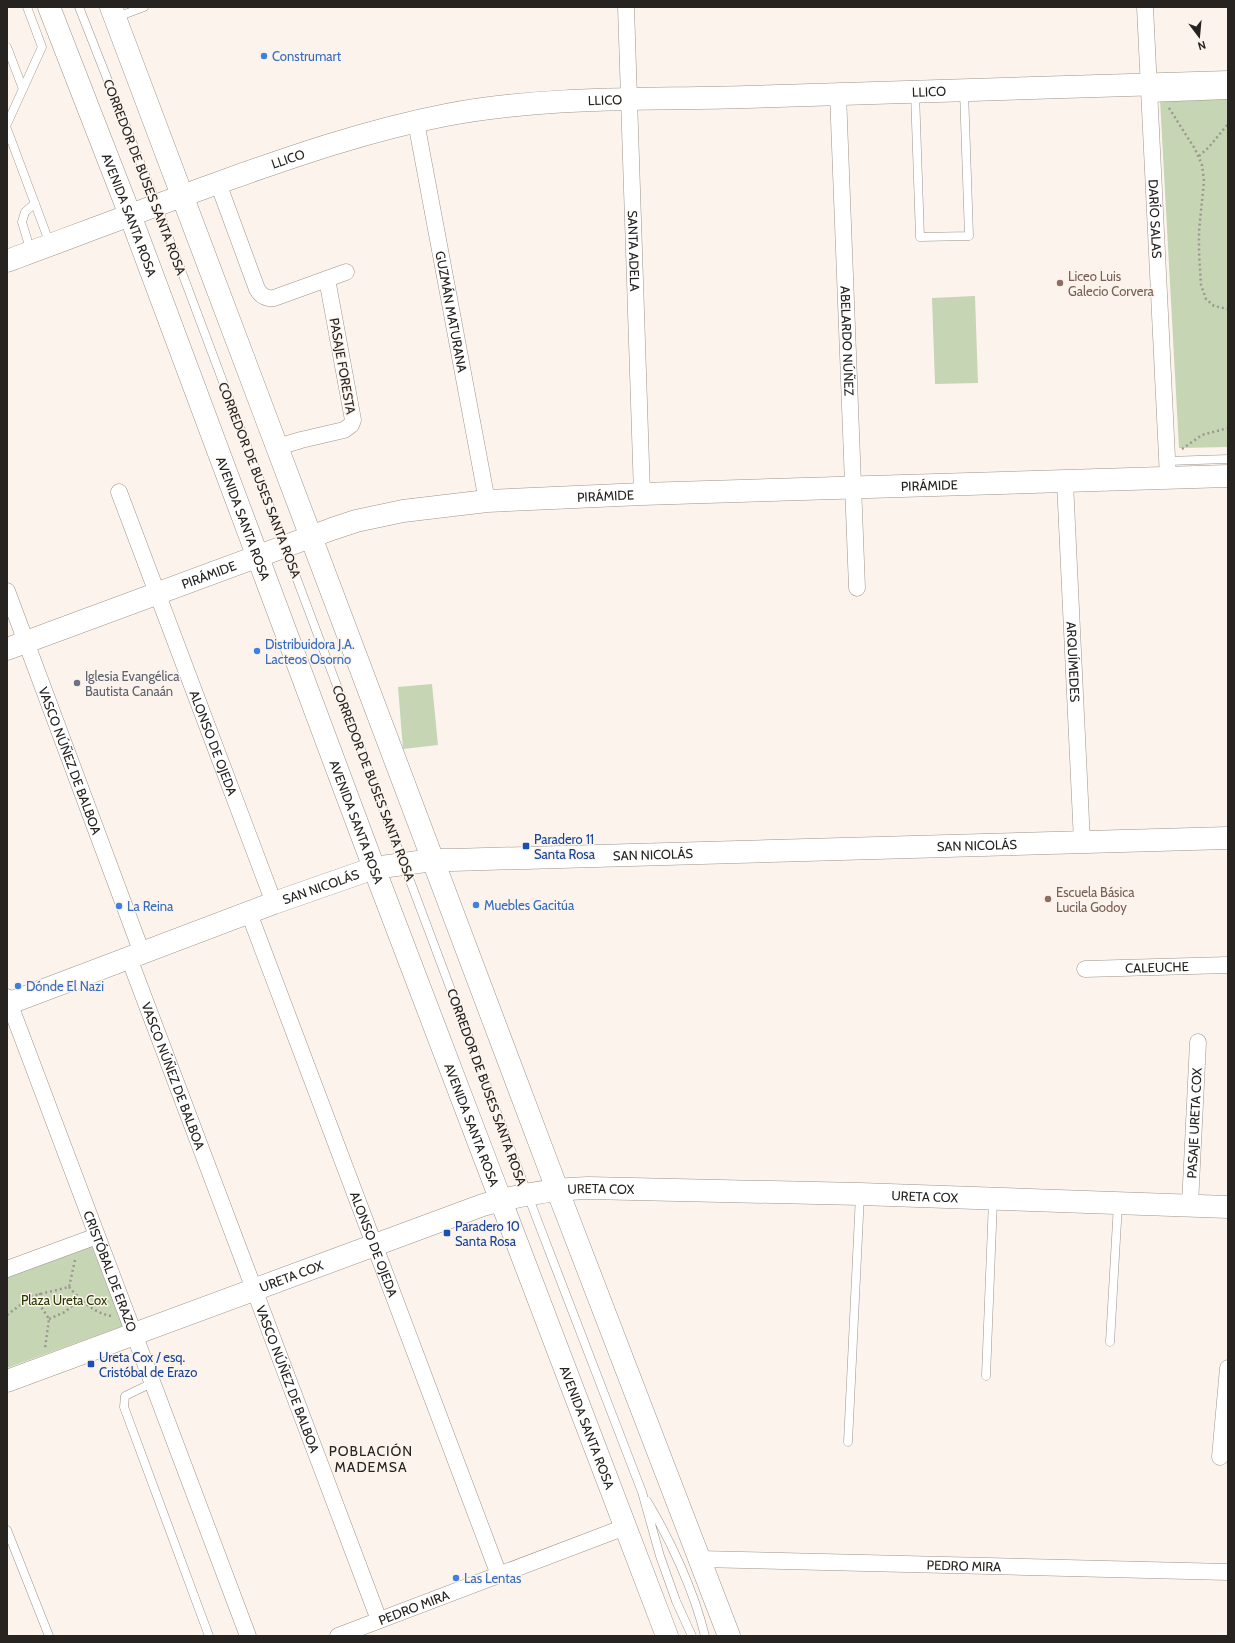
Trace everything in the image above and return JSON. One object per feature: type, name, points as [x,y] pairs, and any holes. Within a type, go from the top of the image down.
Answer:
[{"type":"street","name":"AVENIDA SANTA ROSA","points":[[49,7],[50,36],[130,215],[374,868],[667,1636]]},
{"type":"street","name":"SANTA ADELA","points":[[626,7],[642,494]]},
{"type":"street","name":"DARÍO SALAS","points":[[1145,7],[1171,463]]},
{"type":"street","points":[[114,12],[557,1189],[729,1636]]},
{"type":"street","name":"LLICO","points":[[7,261],[156,205],[330,145],[448,115],[521,105],[628,100],[964,90],[1149,91],[1228,82]]},
{"type":"street","name":"ABELARDO NÚÑEZ","points":[[838,94],[857,588]]},
{"type":"street","name":"GUZMÁN MATURANA","points":[[416,122],[487,501]]},
{"type":"street","points":[[218,183],[257,289],[263,296],[274,298],[346,272]]},
{"type":"street","name":"PASAJE FORESTA","points":[[278,447],[344,430],[351,425],[353,420],[327,278]]},
{"type":"street","name":"PIRÁMIDE","points":[[17,646],[311,536],[356,521],[427,507],[487,501],[642,494],[1065,482],[1171,463],[1228,476]]},
{"type":"street","name":"ARQUÍMEDES","points":[[1065,482],[1082,842]]},
{"type":"street","name":"ALONSO DE OJEDA","points":[[119,492],[274,903]]},
{"type":"street","name":"VASCO NÚÑEZ DE BALBOA","points":[[7,591],[17,646],[135,955],[254,1290],[379,1620]]},
{"type":"street","name":"SAN NICOLÁS","points":[[8,1001],[274,903],[374,868],[433,860],[1228,838]]},
{"type":"street","name":"ALONSO DE OJEDA","points":[[248,913],[499,1575]]},
{"type":"street","name":"CALEUCHE","points":[[1085,969],[1228,965]]},
{"type":"street","name":"CRISTÓBAL DE ERAZO","points":[[8,1001],[248,1636]]},
{"type":"street","name":"PASAJE URETA COX","points":[[1190,1205],[1198,1042]]},
{"type":"street","name":"URETA COX","points":[[7,1381],[500,1200],[557,1189],[588,1188],[860,1194],[1228,1207]]},
{"type":"street","points":[[7,1269],[97,1236]]},
{"type":"street","points":[[1220,1457],[1226,1405],[1228,1368]]},
{"type":"street","name":"PEDRO MIRA","points":[[338,1636],[625,1527]]},
{"type":"street","name":"PEDRO MIRA","points":[[699,1559],[1228,1572]]},
{"type":"lane","points":[[7,124],[42,47],[50,36],[27,7]]},
{"type":"lane","name":"CORREDOR DE BUSES SANTA ROSA","points":[[79,7],[156,205],[528,1194],[642,1492],[660,1556],[676,1601],[692,1636]]},
{"type":"lane","points":[[114,12],[144,7]]},
{"type":"lane","points":[[7,47],[23,89]]},
{"type":"lane","points":[[915,92],[920,237],[968,236],[964,90]]},
{"type":"lane","points":[[1149,91],[1228,96]]},
{"type":"lane","points":[[7,129],[35,203],[41,248]]},
{"type":"lane","points":[[35,203],[25,212],[22,222],[41,248]]},
{"type":"lane","name":"PIRÁMIDE","points":[[1171,463],[1228,459]]},
{"type":"lane","points":[[848,1442],[860,1194]]},
{"type":"lane","points":[[986,1376],[994,1199]]},
{"type":"lane","points":[[1110,1342],[1118,1203]]},
{"type":"lane","points":[[152,1383],[125,1396],[124,1408],[209,1636]]},
{"type":"lane","name":"CORREDOR DE BUSES SANTA ROSA","points":[[642,1492],[657,1518],[676,1557],[700,1616],[705,1636]]},
{"type":"lane","points":[[7,1530],[49,1636]]},
{"type":"path","points":[[1166,102],[1171,112],[1186,132],[1202,165],[1204,181],[1198,252],[1201,284],[1206,299],[1214,306],[1228,309]]},
{"type":"path","points":[[1198,156],[1209,147],[1228,124]]},
{"type":"path","points":[[1171,463],[1202,435],[1228,428]]},
{"type":"path","points":[[7,1315],[32,1296],[69,1287],[78,1243]]},
{"type":"path","points":[[35,1370],[46,1344],[49,1319],[40,1305],[40,1293]]},
{"type":"path","points":[[49,1319],[65,1312],[79,1300]]},
{"type":"green space","points":[[1228,98],[1228,447],[1179,448],[1160,100]]},
{"type":"green space","points":[[975,296],[978,383],[935,384],[932,298]]},
{"type":"green space","points":[[432,684],[438,745],[403,749],[398,687]]},
{"type":"green space","name":"Plaza Ureta Cox","points":[[91,1244],[123,1326],[7,1368],[7,1275]]},
{"type":"place","name":"Construmart","points":[[264,56]]},
{"type":"place","name":"Liceo Luis Galecio Corvera","points":[[1060,283]]},
{"type":"place","name":"Distribuidora J.A. Lacteos Osorno","points":[[257,651]]},
{"type":"place","name":"Iglesia Evangélica Bautista Canaán","points":[[77,683]]},
{"type":"place","name":"Paradero 11 Santa Rosa","points":[[526,846]]},
{"type":"place","name":"Escuela Básica Lucila Godoy","points":[[1048,899]]},
{"type":"place","name":"Muebles Gacitúa","points":[[476,905]]},
{"type":"place","name":"La Reina","points":[[119,906]]},
{"type":"place","name":"Dónde El Nazi","points":[[18,986]]},
{"type":"place","name":"Paradero 10 Santa Rosa","points":[[447,1233]]},
{"type":"place","name":"Ureta Cox / esq. Cristóbal de Erazo","points":[[91,1364]]},
{"type":"place","name":"Las Lentas","points":[[456,1578]]},
{"type":"district","name":"POBLACIÓN MADEMSA","points":[[371,1460]]}]
